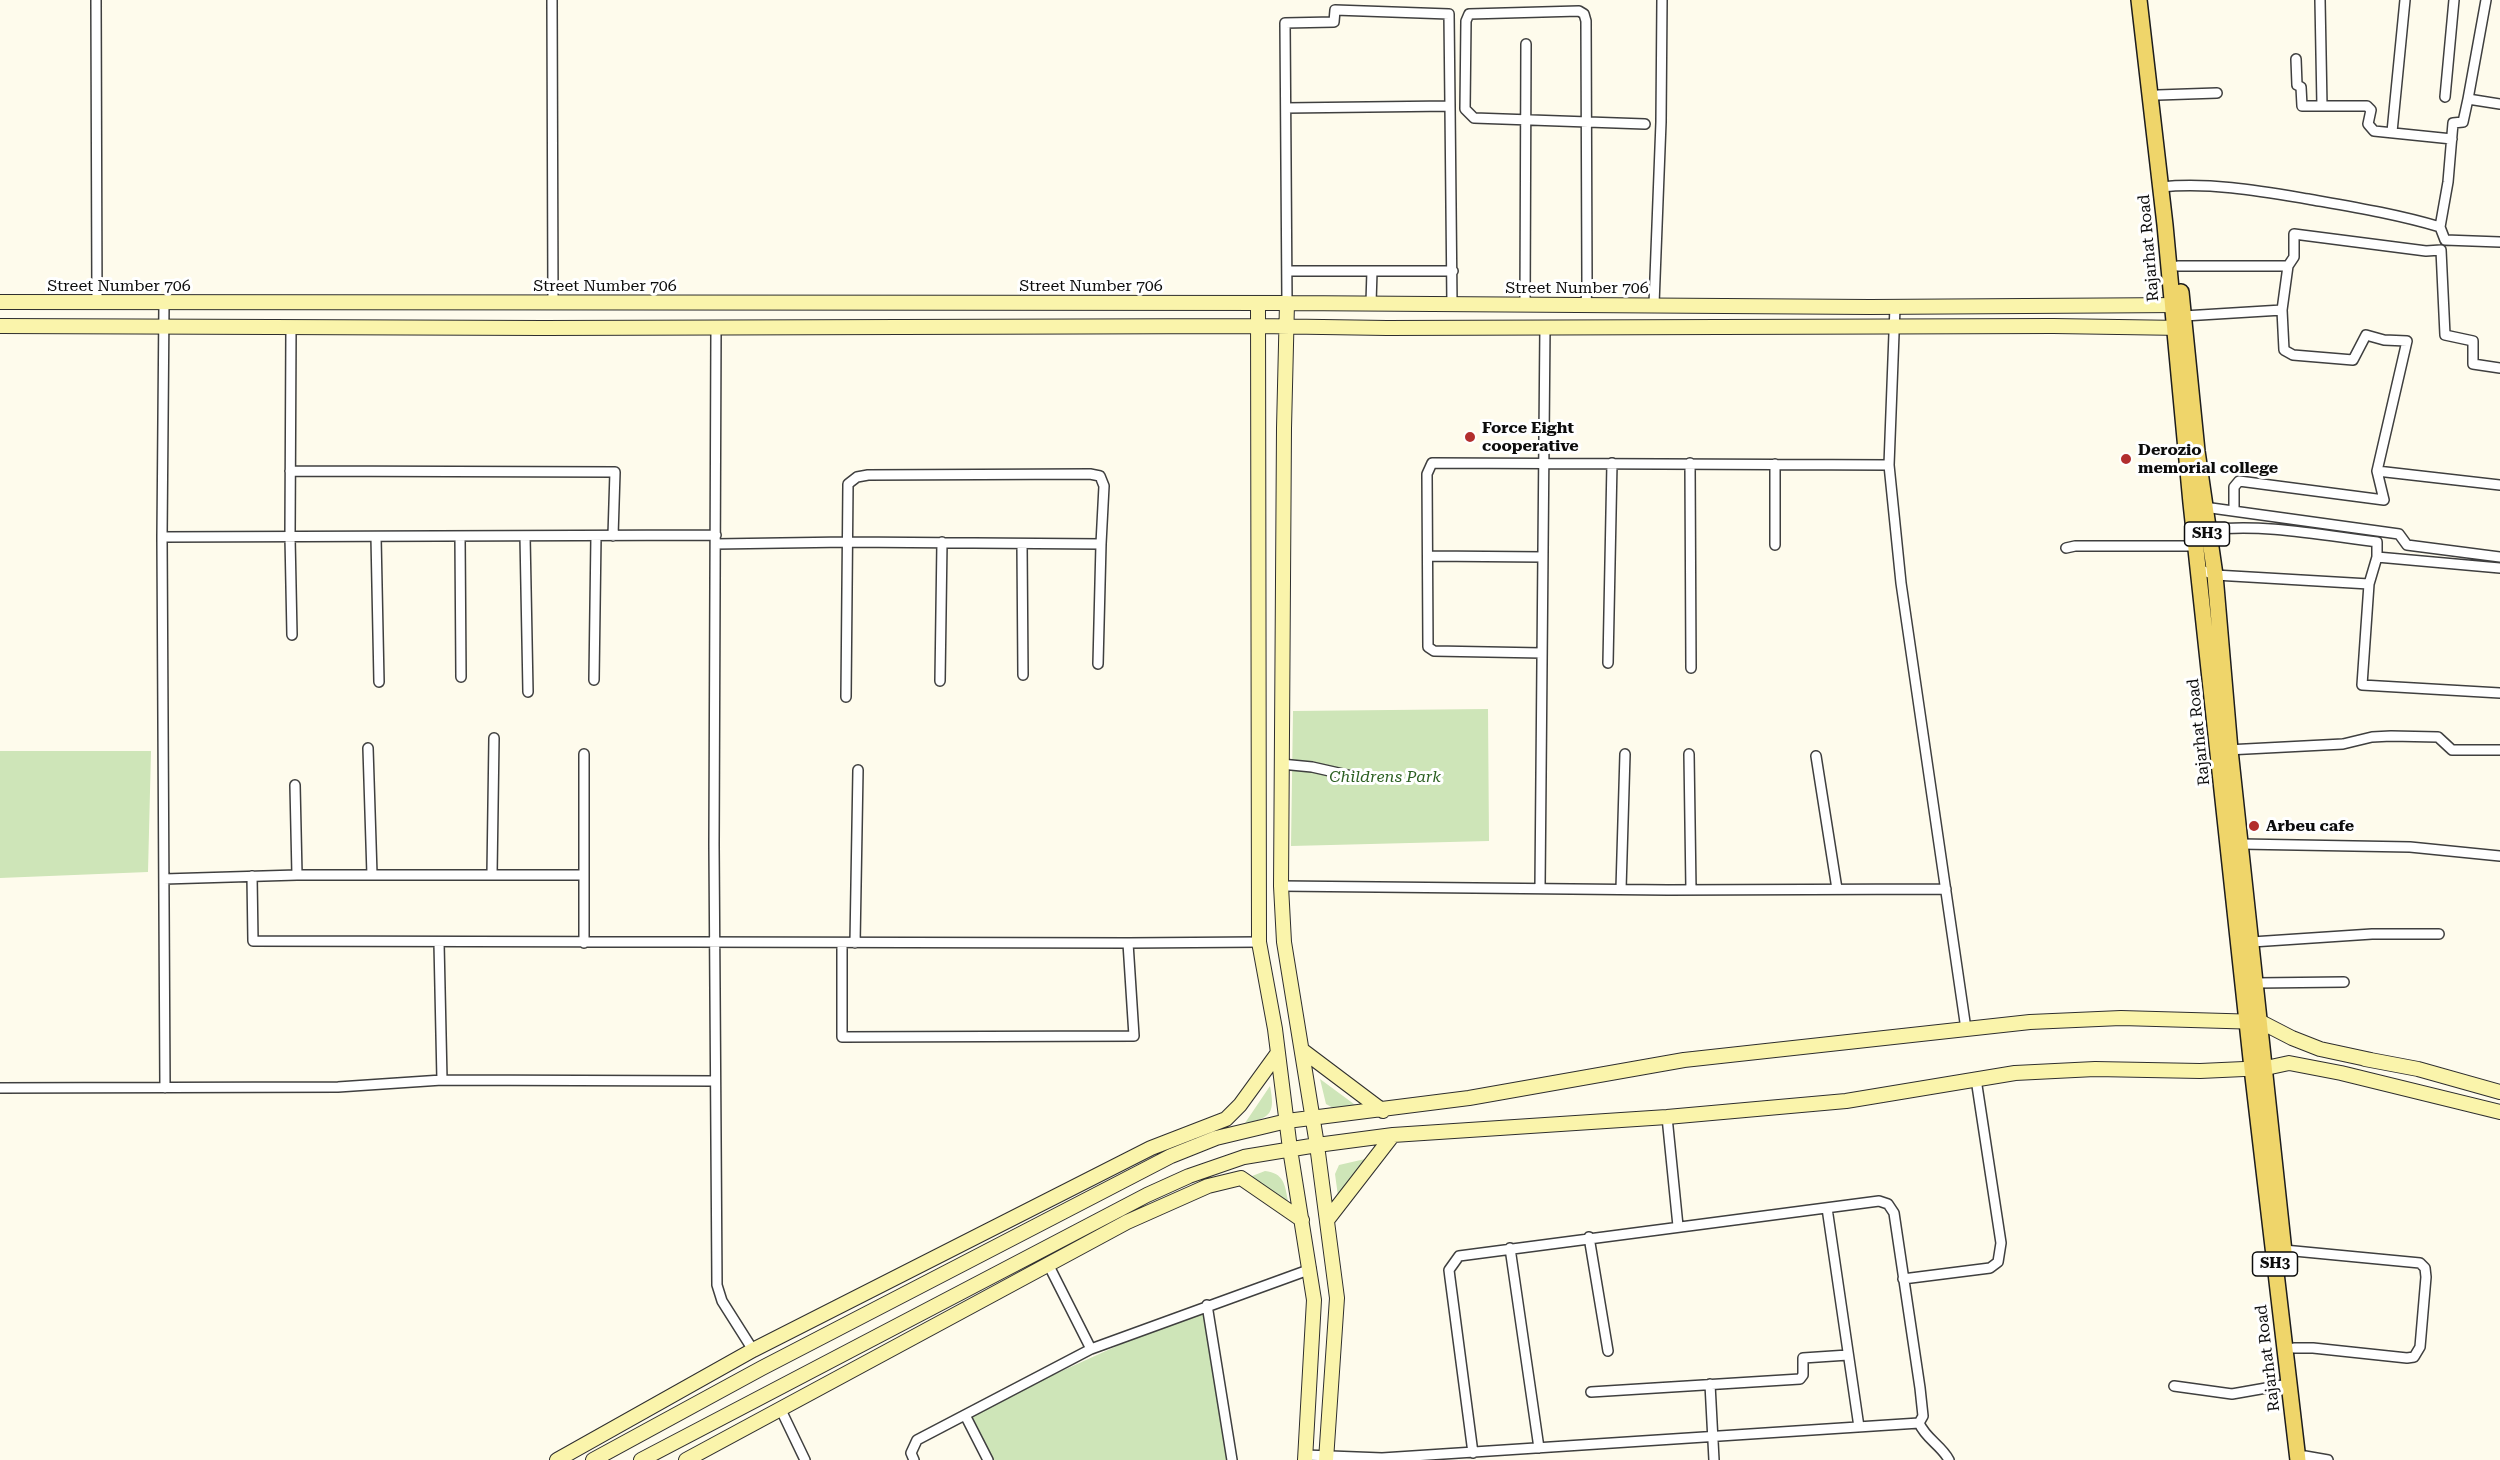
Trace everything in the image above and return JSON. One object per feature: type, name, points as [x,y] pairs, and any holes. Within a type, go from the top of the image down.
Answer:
[{"type":"main road","name":"Rajarhat Road","points":[[2139,0],[2165,187],[2207,530],[2215,575],[2225,750],[2259,1068],[2289,1384],[2303,1459]]},
{"type":"main road","name":"Rajarhat Road","points":[[2148,0],[2165,187],[2178,266],[2198,569],[2241,844],[2257,983],[2254,1021]]},
{"type":"main road","name":"Rajarhat Road","points":[[2259,1068],[2284,1250],[2303,1459]]},
{"type":"street","points":[[96,0],[97,302]]},
{"type":"street","points":[[552,0],[553,302]]},
{"type":"street","points":[[1654,304],[1661,122],[1662,0]]},
{"type":"street","points":[[2320,0],[2322,106]]},
{"type":"street","points":[[2392,132],[2405,0]]},
{"type":"street","points":[[2445,97],[2454,0]]},
{"type":"street","points":[[2486,0],[2463,122],[2453,123],[2448,182],[2440,227],[2445,240],[2441,250],[2445,335],[2473,341],[2473,364],[2500,368]]},
{"type":"street","points":[[1327,1457],[1337,1298],[1317,1145],[1284,942],[1281,886],[1285,327],[1288,271],[1285,23],[1335,22],[1335,10],[1449,14],[1452,304]]},
{"type":"street","points":[[1586,304],[1587,124],[1586,21],[1584,14],[1579,11],[1468,14],[1465,109],[1474,118],[1527,122],[1587,124],[1645,124]]},
{"type":"street","points":[[1525,304],[1526,44]]},
{"type":"street","points":[[2296,59],[2297,85],[2301,87],[2302,106],[2367,106],[2371,110],[2370,128],[2374,131],[2452,139]]},
{"type":"street","points":[[2158,95],[2217,93]]},
{"type":"street","points":[[2468,99],[2500,104]]},
{"type":"street","points":[[1286,108],[1450,106]]},
{"type":"street","points":[[2165,187],[2188,184],[2281,195],[2396,214],[2440,227]]},
{"type":"street","points":[[2234,510],[2234,487],[2239,481],[2384,500],[2377,471],[2407,340],[2384,340],[2366,335],[2353,360],[2293,355],[2284,350],[2282,310],[2288,266],[2294,257],[2294,234],[2426,251],[2441,250]]},
{"type":"street","points":[[2445,240],[2500,242]]},
{"type":"street","points":[[2178,266],[2288,266]]},
{"type":"street","points":[[1288,271],[1453,271]]},
{"type":"street","points":[[1371,303],[1372,272]]},
{"type":"street","name":"Street Number 706","points":[[0,302],[1654,304],[1895,307],[2180,317]]},
{"type":"street","points":[[164,303],[162,537],[165,1088]]},
{"type":"street","points":[[1257,303],[1259,942],[1314,1300],[1305,1457],[1382,1458],[1473,1453],[1919,1423]]},
{"type":"street","points":[[1895,307],[1889,465],[1901,583],[1966,1029]]},
{"type":"street","points":[[0,326],[1894,326],[2180,317],[2282,310]]},
{"type":"street","points":[[291,326],[292,635]]},
{"type":"street","points":[[1540,888],[1545,326]]},
{"type":"street","points":[[716,327],[717,1285],[722,1301],[753,1350]]},
{"type":"street","points":[[1542,653],[1434,651],[1428,647],[1426,474],[1432,462],[1889,465]]},
{"type":"street","points":[[1608,663],[1612,463]]},
{"type":"street","points":[[1690,463],[1691,668]]},
{"type":"street","points":[[1775,464],[1775,545]]},
{"type":"street","points":[[290,471],[615,472],[613,536]]},
{"type":"street","points":[[2377,471],[2500,485]]},
{"type":"street","points":[[846,697],[848,484],[857,477],[868,475],[1090,474],[1100,476],[1104,486],[1098,664]]},
{"type":"street","points":[[2204,507],[2398,534],[2407,545],[2500,557]]},
{"type":"street","points":[[2207,530],[2232,527],[2253,528],[2377,542],[2377,557],[2368,584],[2362,685],[2500,693]]},
{"type":"street","points":[[460,536],[461,677]]},
{"type":"street","points":[[525,536],[528,692]]},
{"type":"street","points":[[594,680],[596,536]]},
{"type":"street","points":[[162,537],[613,536],[716,540],[1101,544]]},
{"type":"street","points":[[376,537],[379,682]]},
{"type":"street","points":[[940,681],[942,542]]},
{"type":"street","points":[[1022,544],[1023,675]]},
{"type":"street","points":[[2066,548],[2075,546],[2196,546]]},
{"type":"street","points":[[1428,556],[1543,557]]},
{"type":"street","points":[[2377,557],[2500,568]]},
{"type":"street","points":[[2198,569],[2215,575],[2368,584]]},
{"type":"street","points":[[2225,750],[2343,744],[2372,737],[2420,736],[2438,737],[2452,750],[2500,750]]},
{"type":"street","points":[[492,874],[494,738]]},
{"type":"street","points":[[368,748],[372,875]]},
{"type":"street","points":[[1689,753],[1691,890]]},
{"type":"street","points":[[584,754],[584,943]]},
{"type":"street","points":[[1621,889],[1625,754]]},
{"type":"street","points":[[1816,756],[1837,889]]},
{"type":"street","points":[[1281,764],[1312,767],[1352,776]]},
{"type":"street","points":[[855,943],[858,770]]},
{"type":"street","points":[[295,784],[297,875]]},
{"type":"street","points":[[2241,844],[2410,847],[2500,856]]},
{"type":"street","points":[[164,879],[297,875],[583,875]]},
{"type":"street","points":[[252,876],[253,941],[1128,944],[1259,942]]},
{"type":"street","points":[[1281,886],[1691,890],[1946,889]]},
{"type":"street","points":[[2252,942],[2372,934],[2439,934]]},
{"type":"street","points":[[439,943],[442,1080]]},
{"type":"street","points":[[843,943],[842,1037],[1134,1036],[1128,944]]},
{"type":"street","points":[[2257,983],[2344,982]]},
{"type":"street","points":[[592,1460],[1170,1156],[1216,1138],[1287,1121],[1383,1111],[1469,1098],[1684,1060],[2030,1022],[2121,1018],[2254,1021],[2307,1052],[2418,1069],[2500,1092]]},
{"type":"street","points":[[1302,1050],[1383,1111]]},
{"type":"street","points":[[557,1460],[753,1350],[1151,1148],[1226,1119],[1240,1105],[1277,1054]]},
{"type":"street","points":[[641,1460],[1146,1195],[1189,1176],[1244,1157],[1393,1135],[1667,1118],[1846,1101],[2015,1073],[2095,1069],[2200,1071],[2259,1068],[2289,1063],[2341,1073],[2500,1112]]},
{"type":"street","points":[[1903,1279],[1990,1268],[1998,1262],[2001,1243],[1976,1079]]},
{"type":"street","points":[[0,1088],[338,1087],[442,1080],[715,1081]]},
{"type":"street","points":[[1667,1118],[1678,1226]]},
{"type":"street","points":[[1328,1219],[1393,1135]]},
{"type":"street","points":[[686,1460],[1048,1264],[1165,1203],[1208,1186],[1241,1178],[1302,1220]]},
{"type":"street","points":[[1473,1453],[1449,1270],[1459,1256],[1878,1200],[1888,1204],[1894,1213],[1922,1407],[1923,1416],[1919,1423]]},
{"type":"street","points":[[1827,1208],[1859,1427]]},
{"type":"street","points":[[970,1260],[982,1234]]},
{"type":"street","points":[[1589,1237],[1608,1351]]},
{"type":"street","points":[[1510,1248],[1539,1448]]},
{"type":"street","points":[[2284,1250],[2420,1263],[2425,1268],[2426,1277],[2420,1347],[2414,1357],[2407,1359],[2313,1348],[2294,1348]]},
{"type":"street","points":[[1048,1264],[1091,1349]]},
{"type":"street","points":[[914,1460],[911,1454],[917,1440],[1091,1349],[1311,1269]]},
{"type":"street","points":[[992,1295],[1001,1270]]},
{"type":"street","points":[[1207,1305],[1232,1460]]},
{"type":"street","points":[[1592,1392],[1800,1379],[1803,1376],[1803,1358],[1848,1355]]},
{"type":"street","points":[[1710,1384],[1714,1460]]},
{"type":"street","points":[[2174,1386],[2232,1395],[2289,1384]]},
{"type":"street","points":[[781,1410],[805,1460]]},
{"type":"street","points":[[964,1415],[988,1460]]},
{"type":"street","points":[[1919,1423],[1924,1434],[1945,1453],[1949,1460]]},
{"type":"street","points":[[2303,1459],[2328,1460]]},
{"type":"green space","name":"Childrens Park","points":[[1488,709],[1489,841],[1291,846],[1293,711]]},
{"type":"green space","points":[[0,751],[151,751],[148,872],[0,878]]},
{"type":"green space","points":[[1320,1079],[1358,1107],[1335,1109],[1326,1104]]},
{"type":"green space","points":[[1270,1086],[1272,1102],[1270,1112],[1261,1119],[1245,1123]]},
{"type":"green space","points":[[1365,1159],[1338,1196],[1335,1174],[1339,1165]]},
{"type":"green space","points":[[1265,1171],[1280,1177],[1288,1201],[1247,1178]]},
{"type":"green space","points":[[1207,1305],[1232,1460],[988,1460],[965,1415]]},
{"type":"place","name":"Force Eight cooperative","points":[[1470,437]]},
{"type":"place","name":"Derozio memorial college","points":[[2126,459]]},
{"type":"place","name":"Arbeu cafe","points":[[2254,826]]}]
